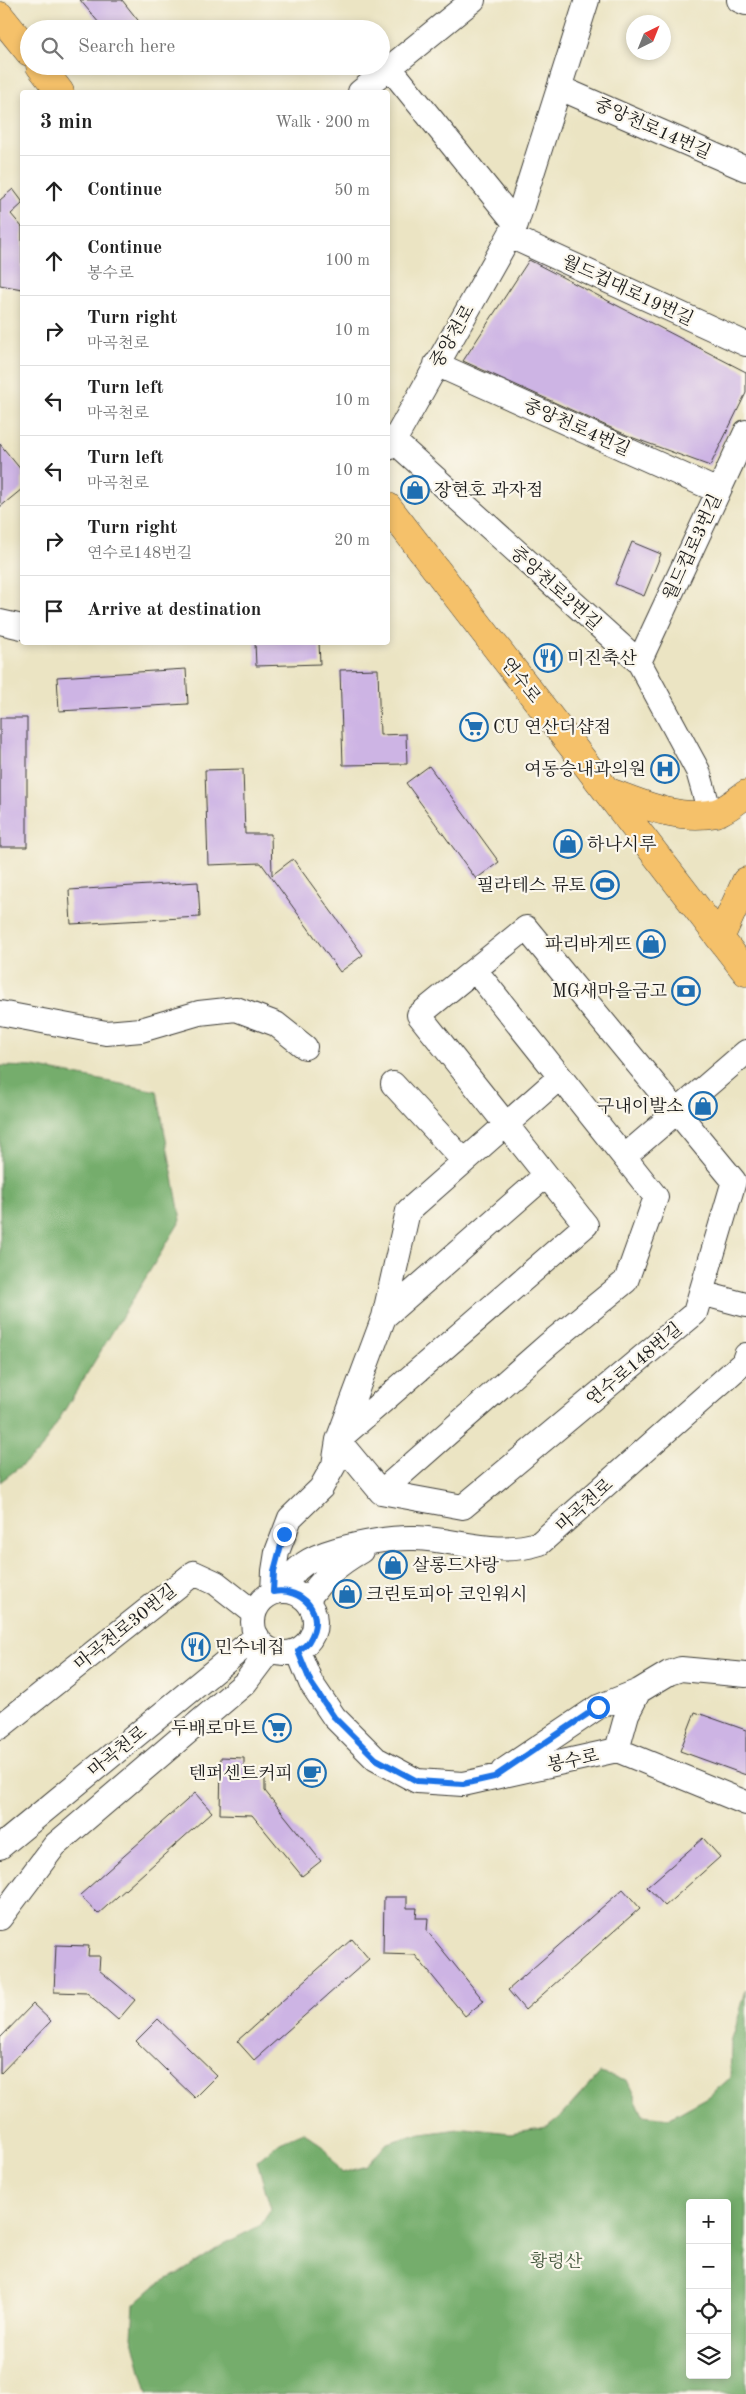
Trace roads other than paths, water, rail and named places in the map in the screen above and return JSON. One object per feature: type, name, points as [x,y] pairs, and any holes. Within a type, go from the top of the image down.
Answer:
[{"type":"main road","points":[[0,16],[20,46]]},
{"type":"main road","points":[[45,75],[58,90]]},
{"type":"main road","name":"연수로","points":[[390,510],[746,972]]},
{"type":"main road","points":[[606,791],[652,808],[688,815],[717,812],[746,794]]},
{"type":"main road","points":[[720,938],[746,881]]},
{"type":"street","points":[[473,0],[390,68],[513,230]]},
{"type":"street","name":"중앙천로","points":[[391,444],[513,230],[587,0]]},
{"type":"street","points":[[739,0],[746,3]]},
{"type":"street","points":[[362,90],[381,75]]},
{"type":"street","name":"중앙천로14번길","points":[[560,88],[746,169]]},
{"type":"street","name":"월드컵대로19번길","points":[[513,230],[746,344]]},
{"type":"street","name":"중앙천로4번길","points":[[436,364],[718,491]]},
{"type":"street","name":"월드컵로3번길","points":[[639,662],[746,432]]},
{"type":"street","name":"중앙천로2번길","points":[[391,444],[639,662],[698,771],[710,813]]},
{"type":"street","points":[[0,622],[20,627]]},
{"type":"street","name":"연수로148번길","points":[[338,1440],[586,1226],[419,1015],[526,928],[734,1181],[695,1313],[463,1507]]},
{"type":"street","points":[[381,1492],[549,1344],[626,1281],[656,1198],[474,970]]},
{"type":"street","points":[[0,1013],[106,1033],[141,1030],[199,1013],[236,1009],[276,1024],[305,1047]]},
{"type":"street","points":[[624,1157],[746,1052]]},
{"type":"street","points":[[253,1612],[252,1628],[263,1643],[284,1654],[298,1651],[309,1642],[315,1628],[314,1614],[307,1601],[297,1593],[278,1591],[274,1571],[277,1552],[290,1518],[322,1488],[334,1465],[338,1440],[384,1317],[408,1211],[560,1077]]},
{"type":"street","points":[[393,1084],[464,1161]]},
{"type":"street","points":[[384,1317],[546,1175]]},
{"type":"street","points":[[701,1293],[746,1305]]},
{"type":"street","name":"마곡천로","points":[[253,1612],[261,1600],[278,1591],[302,1564],[317,1556],[358,1543],[414,1538],[508,1550],[540,1543],[743,1363],[746,1355]]},
{"type":"street","points":[[338,1440],[381,1492],[463,1507],[462,1544]]},
{"type":"street","name":"마곡천로","points":[[307,1601],[318,1584],[329,1572],[342,1562],[378,1541]]},
{"type":"street","name":"마곡천로30번길","points":[[0,1727],[194,1573],[216,1583],[253,1612]]},
{"type":"street","points":[[0,1918],[55,1845],[244,1683],[263,1643]]},
{"type":"street","name":"마곡천로","points":[[0,1847],[263,1643]]},
{"type":"street","name":"봉수로","points":[[298,1651],[311,1683],[334,1717],[376,1759],[417,1781],[463,1784],[617,1750],[627,1714],[638,1691]]},
{"type":"street","points":[[494,1777],[598,1707],[638,1691],[669,1673],[681,1669],[746,1675]]},
{"type":"street","points":[[617,1750],[746,1803]]},
{"type":"place","name":"장현호 과자점","points":[[415,490]]},
{"type":"place","name":"미진축산","points":[[548,658]]},
{"type":"place","name":"CU 연산더샵점","points":[[474,727]]},
{"type":"place","name":"여동승내과의원","points":[[665,769]]},
{"type":"place","name":"하나시루","points":[[568,844]]},
{"type":"place","name":"필라테스 뮤토","points":[[605,885]]},
{"type":"place","name":"파리바게뜨","points":[[651,944]]},
{"type":"place","name":"MG새마을금고","points":[[686,991]]},
{"type":"place","name":"구내이발소","points":[[703,1106]]},
{"type":"place","name":"살롱드사랑","points":[[393,1565]]},
{"type":"place","name":"크린토피아 코인워시","points":[[347,1594]]},
{"type":"place","name":"민수네집","points":[[196,1647]]},
{"type":"place","name":"두배로마트","points":[[277,1728]]},
{"type":"place","name":"텐퍼센트커피","points":[[312,1773]]},
{"type":"park label","name":"황령산","points":[[556,2261]]}]
